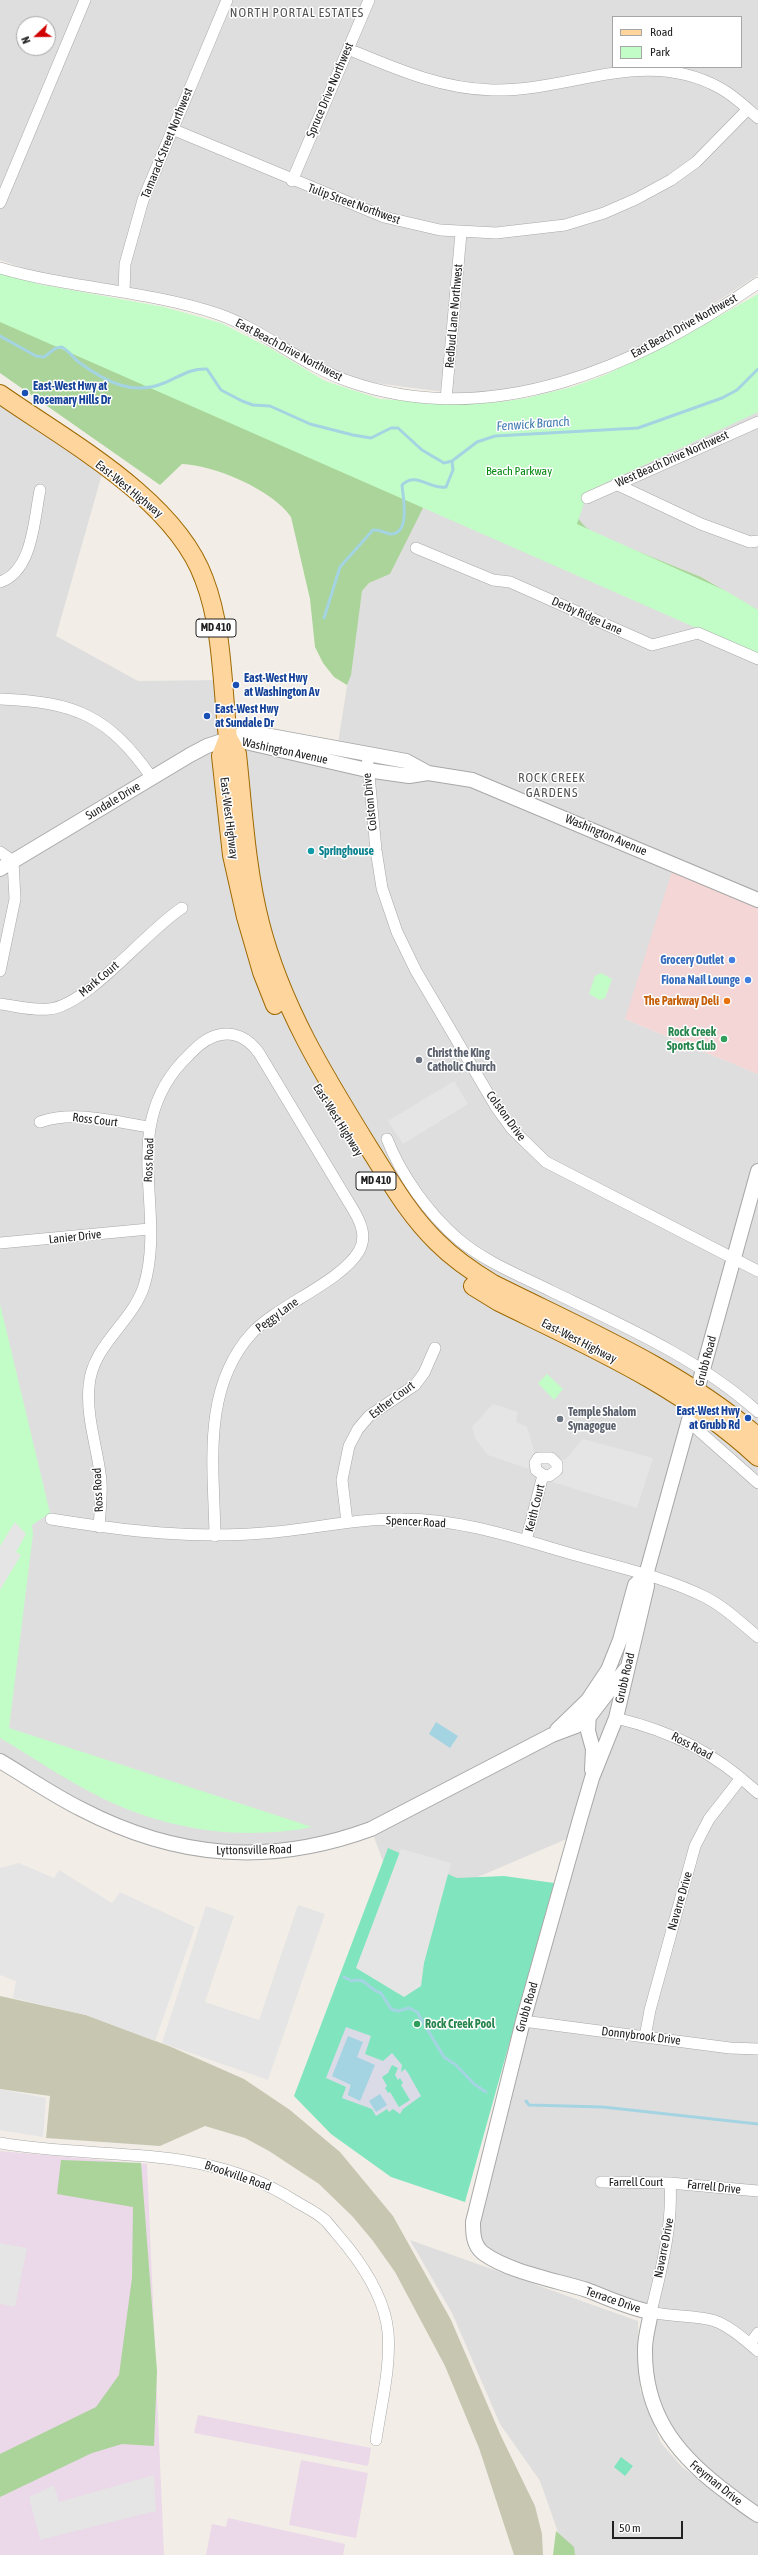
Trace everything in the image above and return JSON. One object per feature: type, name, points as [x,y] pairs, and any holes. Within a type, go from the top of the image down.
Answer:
[{"type":"main road","name":"East-West Highway","points":[[0,394],[116,475],[161,512],[190,548],[204,579],[215,622],[228,738],[237,754],[252,881],[260,923],[273,964],[297,1025],[313,1056],[404,1187],[417,1221],[436,1242],[471,1271],[493,1284],[634,1353],[693,1406],[758,1437]]},
{"type":"main road","name":"East-West Highway","points":[[228,738],[221,756],[232,855],[246,917],[262,972],[282,1020],[306,1068],[409,1231],[436,1258],[471,1285],[499,1302],[664,1386],[693,1406],[758,1457]]},
{"type":"street","points":[[0,203],[84,0]]},
{"type":"street","name":"Tamarack Street Northwest","points":[[124,292],[125,264],[138,216],[172,129],[227,0]]},
{"type":"street","name":"Spruce Drive Northwest","points":[[292,181],[369,0]]},
{"type":"street","points":[[348,49],[421,77],[478,90],[537,88],[629,70],[660,69],[710,83],[721,89],[758,118]]},
{"type":"street","name":"Tulip Street Northwest","points":[[172,129],[292,181],[384,217],[426,228],[496,234],[538,229],[580,220],[619,207],[651,191],[688,169],[707,152],[748,109]]},
{"type":"street","name":"Redbud Lane Northwest","points":[[446,399],[461,232]]},
{"type":"street","name":"East Beach Drive Northwest","points":[[0,268],[83,286],[180,302],[221,315],[308,363],[366,388],[419,397],[446,399],[508,395],[571,381],[670,337],[758,283]]},
{"type":"street","name":"West Beach Drive Northwest","points":[[587,498],[758,422]]},
{"type":"street","points":[[616,484],[701,524],[750,542],[758,541]]},
{"type":"street","points":[[0,582],[18,569],[29,547],[40,490]]},
{"type":"street","name":"Derby Ridge Lane","points":[[416,548],[493,580],[510,582],[652,645],[698,634],[758,659]]},
{"type":"street","points":[[0,699],[50,703],[83,713],[111,729],[132,749],[152,778]]},
{"type":"street","name":"Washington Avenue","points":[[228,738],[249,732],[256,732],[406,761],[428,773]]},
{"type":"street","name":"Washington Avenue","points":[[228,738],[367,770],[409,776],[428,773],[472,780],[512,795],[758,900]]},
{"type":"street","name":"Sundale Drive","points":[[0,869],[207,746],[228,738]]},
{"type":"street","name":"Colston Drive","points":[[366,754],[382,888],[397,932],[416,971],[496,1107],[512,1129],[546,1162],[758,1271]]},
{"type":"street","points":[[0,852],[13,861],[15,899],[0,971]]},
{"type":"street","name":"Mark Court","points":[[0,1004],[50,1010],[74,1000],[156,931],[169,917],[182,908]]},
{"type":"street","name":"Ross Road","points":[[99,1527],[101,1482],[88,1412],[89,1384],[94,1363],[100,1351],[131,1310],[144,1287],[149,1256],[147,1164],[150,1127],[157,1100],[175,1070],[188,1056],[209,1038],[229,1033],[236,1035],[254,1046],[354,1211]]},
{"type":"street","name":"Ross Court","points":[[40,1122],[54,1117],[72,1116],[150,1127]]},
{"type":"street","name":"East-West Highway","points":[[387,1139],[404,1187],[431,1211],[458,1239],[494,1263],[652,1340],[703,1371],[758,1412]]},
{"type":"street","name":"Grubb Road","points":[[473,2238],[473,2222],[523,2021],[592,1778],[616,1718],[647,1586],[646,1575],[758,1171]]},
{"type":"street","name":"Peggy Lane","points":[[216,1536],[214,1436],[217,1397],[230,1365],[253,1332],[347,1266],[360,1250],[363,1236],[362,1226],[354,1211]]},
{"type":"street","name":"Lanier Drive","points":[[0,1243],[149,1229]]},
{"type":"street","name":"Esther Court","points":[[347,1522],[342,1480],[344,1463],[352,1441],[369,1416],[415,1385],[424,1373],[434,1348]]},
{"type":"street","name":"East-West Highway","points":[[693,1406],[758,1483]]},
{"type":"street","name":"Keith Court","points":[[526,1541],[543,1475]]},
{"type":"street","name":"Spencer Road","points":[[51,1519],[99,1527],[180,1535],[216,1536],[274,1532],[347,1522],[401,1518],[431,1520],[526,1541],[646,1575],[707,1598],[724,1608],[758,1636]]},
{"type":"street","name":"Grubb Road","points":[[592,1778],[593,1749],[588,1731],[588,1700],[608,1670],[620,1640],[635,1585],[646,1575]]},
{"type":"street","name":"Lyttonsville Road","points":[[0,1762],[81,1809],[133,1833],[163,1843],[233,1853],[289,1851],[344,1839],[372,1829],[552,1735],[576,1726],[589,1717],[628,1666]]},
{"type":"street","name":"Lyttonsville Road","points":[[552,1735],[588,1700]]},
{"type":"street","name":"Ross Road","points":[[616,1718],[654,1728],[686,1740],[713,1756],[758,1793]]},
{"type":"street","name":"Navarre Drive","points":[[645,2036],[650,2010],[696,1846],[709,1819],[741,1778]]},
{"type":"street","name":"Donnybrook Drive","points":[[523,2021],[758,2049]]},
{"type":"street","name":"Brookville Road","points":[[0,2143],[54,2151],[140,2154],[197,2162],[272,2186],[325,2220],[358,2260],[381,2301],[388,2332],[388,2363],[376,2440]]},
{"type":"street","name":"Farrell Court","points":[[601,2182],[670,2182]]},
{"type":"street","name":"Navarre Drive","points":[[651,2312],[669,2227],[672,2200],[670,2182]]},
{"type":"street","name":"Farrell Drive","points":[[670,2182],[758,2191]]},
{"type":"street","name":"Terrace Drive","points":[[473,2238],[481,2252],[500,2262],[588,2291],[632,2308],[666,2316],[713,2320],[727,2327],[754,2347]]},
{"type":"street","name":"Freyman Drive","points":[[651,2312],[645,2348],[648,2388],[661,2423],[670,2438],[696,2469],[758,2515]]},
{"type":"street","points":[[754,2347],[758,2333]]},
{"type":"shaded area","points":[[0,0],[758,0],[758,275],[681,325],[613,359],[562,378],[500,393],[468,395],[367,382],[326,367],[237,317],[38,273],[0,260]]},
{"type":"shaded area","points":[[0,394],[104,467],[56,636],[138,681],[222,680],[228,738],[335,762],[362,591],[369,583],[390,574],[423,506],[758,648],[758,900],[625,1019],[758,1074],[758,2515],[696,2469],[648,2388],[650,2312],[500,2263],[473,2238],[576,1835],[401,1910],[371,1829],[297,1850],[163,1843],[0,1761]]},
{"type":"shaded area","points":[[758,404],[758,610],[701,577],[595,534],[583,526],[575,516],[567,494]]},
{"type":"shaded area","points":[[674,865],[758,900],[758,1074],[625,1019]]},
{"type":"shaded area","points":[[454,1081],[468,1104],[403,1144],[388,1121]]},
{"type":"shaded area","points":[[493,1404],[518,1412],[516,1422],[527,1427],[534,1451],[565,1460],[583,1439],[653,1458],[637,1508],[533,1476],[529,1469],[488,1455],[476,1440],[472,1427]]},
{"type":"shaded area","points":[[15,1522],[26,1534],[16,1552],[21,1555],[0,1590],[0,1546]]},
{"type":"shaded area","points":[[401,1849],[451,1863],[424,1963],[421,1986],[404,1997],[356,1968]]},
{"type":"shaded area","points":[[19,1863],[54,1878],[59,1870],[112,1903],[120,1892],[195,1927],[155,2041],[86,2015],[13,1998],[16,1981],[0,1975],[0,1868]]},
{"type":"shaded area","points":[[298,1905],[325,1914],[268,2080],[162,2043],[206,1906],[234,1916],[205,2002],[259,2020]]},
{"type":"shaded area","points":[[0,1996],[86,2015],[169,2046],[244,2079],[290,2110],[340,2152],[393,2216],[451,2320],[501,2436],[535,2506],[542,2534],[543,2555],[514,2555],[479,2448],[445,2366],[395,2272],[373,2241],[353,2217],[319,2184],[269,2151],[245,2138],[205,2126],[160,2146],[46,2138],[50,2096],[0,2089]]},
{"type":"shaded area","points":[[346,2027],[371,2036],[365,2054],[383,2061],[392,2053],[402,2065],[401,2072],[405,2069],[421,2096],[403,2109],[400,2114],[393,2109],[389,2112],[387,2109],[376,2116],[372,2109],[342,2098],[346,2087],[326,2078]],"holes":[[[348,2036],[357,2057],[360,2100],[348,2095],[351,2085]],[[392,2065],[398,2068],[395,2075],[398,2080],[400,2078],[403,2083],[401,2085],[410,2100],[399,2107],[390,2092],[388,2093],[385,2088],[387,2086],[382,2077],[388,2073]]]},
{"type":"shaded area","points":[[0,2089],[46,2098],[43,2137],[0,2130]]},
{"type":"shaded area","points":[[0,2151],[147,2164],[164,2555],[0,2555]]},
{"type":"shaded area","points":[[410,2240],[638,2321],[640,2389],[661,2443],[682,2467],[758,2523],[758,2555],[566,2555],[540,2481],[500,2424],[452,2313]]},
{"type":"shaded area","points":[[0,2243],[27,2248],[15,2307],[0,2304]]},
{"type":"shaded area","points":[[198,2415],[371,2448],[368,2466],[194,2433]]},
{"type":"shaded area","points":[[301,2460],[368,2473],[356,2538],[289,2525]]},
{"type":"shaded area","points":[[154,2475],[156,2511],[40,2540],[29,2497],[54,2485],[59,2502]]},
{"type":"shaded area","points":[[228,2518],[345,2544],[343,2555],[206,2555],[212,2524],[226,2527]]},
{"type":"green space","name":"Beach Parkway","points":[[0,272],[38,284],[164,307],[221,323],[270,348],[325,381],[380,399],[466,404],[500,402],[527,398],[572,387],[605,375],[677,340],[758,294],[758,412],[588,491],[577,524],[726,591],[758,610],[758,655],[0,322]]},
{"type":"green space","points":[[0,282],[276,361],[570,492],[577,516],[584,525],[595,534],[701,577],[758,610],[424,506],[390,574],[369,583],[362,591],[351,675],[347,685],[334,677],[323,663],[315,647],[310,599],[291,517],[271,497],[257,489],[226,474],[195,465],[182,464],[160,485],[0,373]]},
{"type":"green space","points":[[601,973],[612,979],[605,998],[600,1000],[589,994],[595,976]]},
{"type":"green space","points":[[0,1304],[50,1513],[32,1525],[33,1534],[9,1728],[312,1827],[258,1833],[231,1832],[205,1830],[152,1818],[102,1798],[63,1777],[0,1738]]},
{"type":"green space","points":[[547,1374],[563,1389],[554,1400],[538,1383]]},
{"type":"green space","name":"Rock Creek Pool","points":[[388,1848],[457,1878],[504,1876],[554,1883],[465,2202],[391,2177],[331,2134],[294,2096]]},
{"type":"green space","points":[[61,2160],[141,2163],[157,2371],[154,2446],[122,2444],[92,2453],[0,2497],[0,2454],[96,2407],[119,2375],[132,2278],[133,2207],[57,2194]]},
{"type":"green space","points":[[621,2457],[633,2466],[625,2476],[614,2467]]},
{"type":"green space","points":[[556,2531],[574,2547],[575,2555],[553,2555]]},
{"type":"water","points":[[436,1722],[458,1736],[450,1748],[429,1734]]},
{"type":"water","points":[[348,2036],[363,2042],[357,2057],[375,2065],[360,2101],[348,2095],[351,2085],[332,2076]]},
{"type":"water","points":[[380,2094],[387,2105],[376,2112],[369,2101]]},
{"type":"waterway","name":"Fenwick Branch","points":[[0,336],[36,356],[44,357],[56,348],[62,347],[80,363],[100,376],[120,385],[131,387],[153,387],[190,371],[207,369],[221,390],[242,401],[253,405],[270,406],[310,424],[353,435],[371,438],[391,428],[398,428],[422,450],[444,463],[452,461],[477,442],[495,436],[638,428],[722,398],[737,390],[758,369]]},
{"type":"waterway","points":[[324,618],[340,567],[373,530],[390,534],[397,533],[401,528],[404,514],[402,485],[407,481],[418,480],[434,486],[446,487],[453,470],[452,461]]},
{"type":"waterway","points":[[344,1977],[352,1981],[361,1980],[381,1993],[391,2009],[398,2011],[409,2008],[417,2012],[444,2057],[456,2065],[474,2084],[486,2092]]},
{"type":"waterway","points":[[526,2101],[529,2105],[603,2107],[758,2124]]},
{"type":"place","name":"East-West Hwy at Rosemary Hills Dr","points":[[25,393]]},
{"type":"place","name":"East-West Hwy at Washington Av","points":[[236,685]]},
{"type":"place","name":"East-West Hwy at Sundale Dr","points":[[207,716]]},
{"type":"place","name":"Springhouse","points":[[311,851]]},
{"type":"place","name":"Grocery Outlet","points":[[732,960]]},
{"type":"place","name":"Fiona Nail Lounge","points":[[748,980]]},
{"type":"place","name":"The Parkway Deli","points":[[727,1001]]},
{"type":"place","name":"Rock Creek Sports Club","points":[[724,1039]]},
{"type":"place","name":"Christ the King Catholic Church","points":[[419,1060]]},
{"type":"place","name":"East-West Hwy at Grubb Rd","points":[[748,1418]]},
{"type":"place","name":"Temple Shalom Synagogue","points":[[560,1419]]},
{"type":"place","name":"Rock Creek Pool","points":[[417,2024]]},
{"type":"district","name":"NORTH PORTAL ESTATES","points":[[297,13]]},
{"type":"district","name":"ROCK CREEK GARDENS","points":[[552,786]]}]
